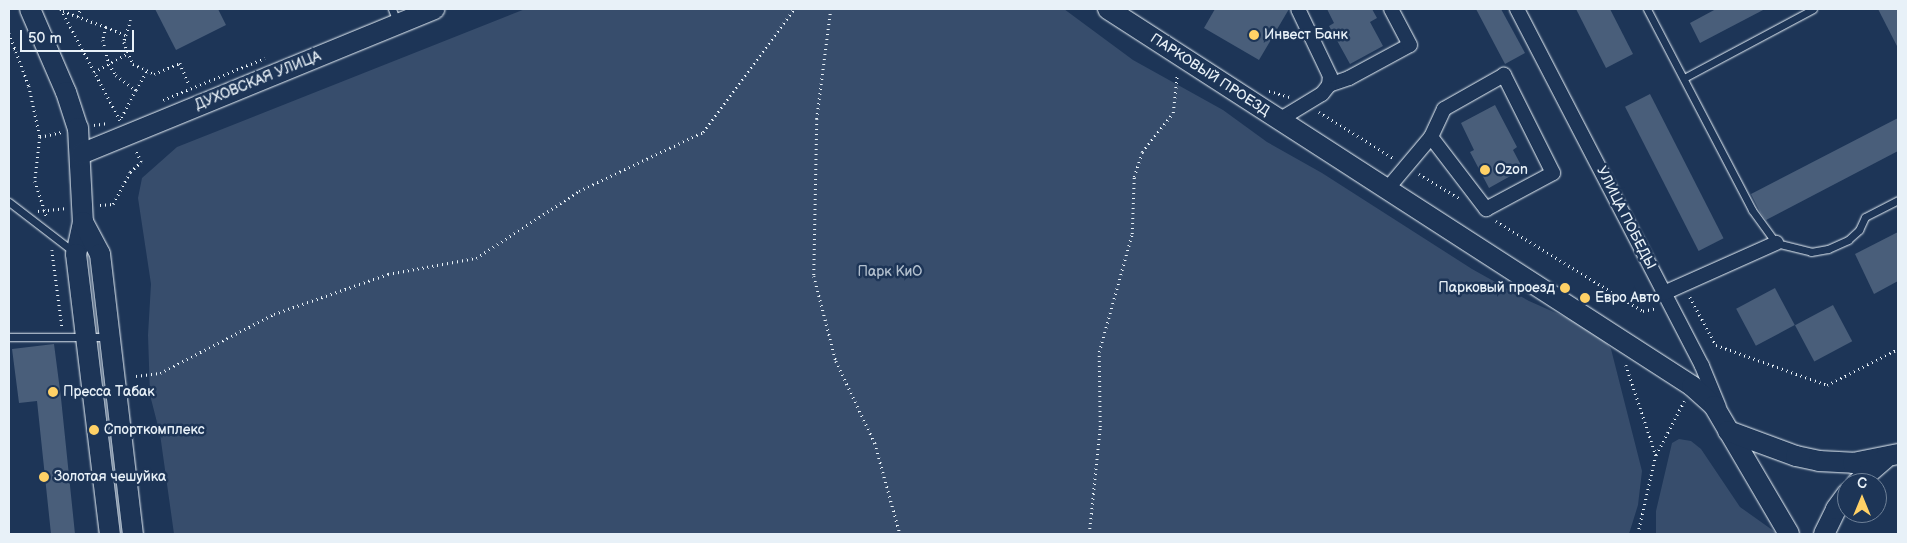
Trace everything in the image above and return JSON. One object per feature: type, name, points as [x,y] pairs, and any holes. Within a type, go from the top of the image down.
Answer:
[{"type":"street","points":[[30,9],[66,92],[78,128],[81,154],[83,222],[76,254],[110,534]]},
{"type":"street","name":"ДУХОВСКАЯ УЛИЦА","points":[[81,154],[124,128],[395,16],[434,9]]},
{"type":"street","name":"ПАРКОВЫЙ ПРОЕЗД","points":[[1108,9],[1692,386],[1714,406],[1789,534]]},
{"type":"street","points":[[1279,120],[1322,94],[1329,85],[1330,76],[1298,9]]},
{"type":"street","points":[[1329,85],[1349,78],[1410,45],[1391,9]]},
{"type":"street","name":"УЛИЦА ПОБЕДЫ","points":[[1517,9],[1689,341],[1728,431]]},
{"type":"street","points":[[1388,188],[1431,137],[1444,109],[1504,75],[1553,173],[1486,209],[1431,137]]},
{"type":"street","points":[[83,222],[100,254],[133,534]]},
{"type":"street","points":[[1664,293],[1776,243]]},
{"type":"street","points":[[1728,431],[1796,456],[1818,461],[1853,463],[1898,454]]},
{"type":"street","points":[[1869,473],[1886,458],[1898,454]]},
{"type":"street","points":[[1824,534],[1837,508]]},
{"type":"lane","points":[[1647,9],[1752,210],[1776,243],[1811,252],[1828,249],[1848,240],[1859,230],[1866,217],[1898,200]]},
{"type":"lane","points":[[1684,78],[1814,9]]},
{"type":"lane","points":[[9,202],[76,254]]},
{"type":"lane","points":[[9,337],[110,337]]},
{"type":"path","points":[[78,17],[80,9]]},
{"type":"path","points":[[136,376],[160,373],[274,314],[388,274],[476,258],[579,191],[703,132],[794,9]]},
{"type":"path","points":[[831,9],[817,119],[814,276],[836,361],[874,443],[900,534]]},
{"type":"path","points":[[62,10],[125,34]]},
{"type":"path","points":[[62,10],[124,128]]},
{"type":"path","points":[[131,20],[125,34],[127,54],[133,64],[146,72],[154,74],[180,63],[190,84]]},
{"type":"path","points":[[106,27],[104,40],[108,64],[116,75],[136,90]]},
{"type":"path","points":[[9,33],[30,86],[40,138],[36,181],[50,234],[64,337]]},
{"type":"path","points":[[9,47],[16,49]]},
{"type":"path","points":[[94,72],[127,54]]},
{"type":"path","points":[[124,128],[136,90],[146,72]]},
{"type":"path","points":[[1089,534],[1100,427],[1099,352],[1132,234],[1134,177],[1142,152],[1173,113],[1178,89]]},
{"type":"path","points":[[1683,285],[1716,345],[1827,385],[1898,349]]},
{"type":"path","points":[[1617,337],[1656,455],[1638,534]]},
{"type":"green space","name":"Парк КиО","points":[[525,9],[1064,9],[1133,60],[1223,110],[1267,142],[1322,173],[1472,269],[1529,301],[1597,331],[1611,349],[1642,471],[1638,505],[1629,534],[174,534],[160,434],[150,395],[148,335],[151,284],[138,198],[142,178],[177,147]]},
{"type":"green space","points":[[1679,439],[1691,441],[1701,449],[1740,507],[1778,534],[1656,534],[1656,511],[1672,443]]},
{"type":"building","points":[[155,9],[218,9],[226,25],[176,50]]},
{"type":"building","name":"Инвест Банк","points":[[1215,9],[1289,9],[1259,60],[1204,28]]},
{"type":"building","points":[[1327,9],[1372,9],[1377,18],[1370,22],[1383,46],[1350,64],[1329,26],[1334,23]]},
{"type":"building","points":[[1476,9],[1501,9],[1525,53],[1505,64]]},
{"type":"building","points":[[1576,9],[1610,9],[1633,54],[1606,68]]},
{"type":"building","points":[[1716,9],[1765,9],[1700,43],[1690,23]]},
{"type":"building","points":[[1878,9],[1898,9],[1898,48]]},
{"type":"building","points":[[1650,94],[1724,238],[1699,251],[1625,107]]},
{"type":"building","points":[[1495,105],[1517,147],[1513,150],[1523,169],[1489,188],[1470,152],[1474,150],[1461,123]]},
{"type":"building","points":[[1898,118],[1898,151],[1766,220],[1760,212],[1751,194]]},
{"type":"building","points":[[1898,232],[1898,281],[1874,294],[1855,254]]},
{"type":"building","points":[[1775,288],[1795,325],[1756,346],[1736,309]]},
{"type":"building","points":[[1833,305],[1852,341],[1814,361],[1795,325]]},
{"type":"building","points":[[54,344],[75,534],[51,534],[37,401],[19,403],[12,349]]},
{"type":"place","name":"Инвест Банк","points":[[1254,35]]},
{"type":"place","name":"Ozon","points":[[1485,170]]},
{"type":"place","name":"Парковый проезд","points":[[1565,288]]},
{"type":"place","name":"Евро Авто","points":[[1585,298]]},
{"type":"place","name":"Пресса Табак","points":[[53,392]]},
{"type":"place","name":"Спорткомплекс","points":[[94,430]]},
{"type":"place","name":"Золотая чешуйка","points":[[44,477]]}]
